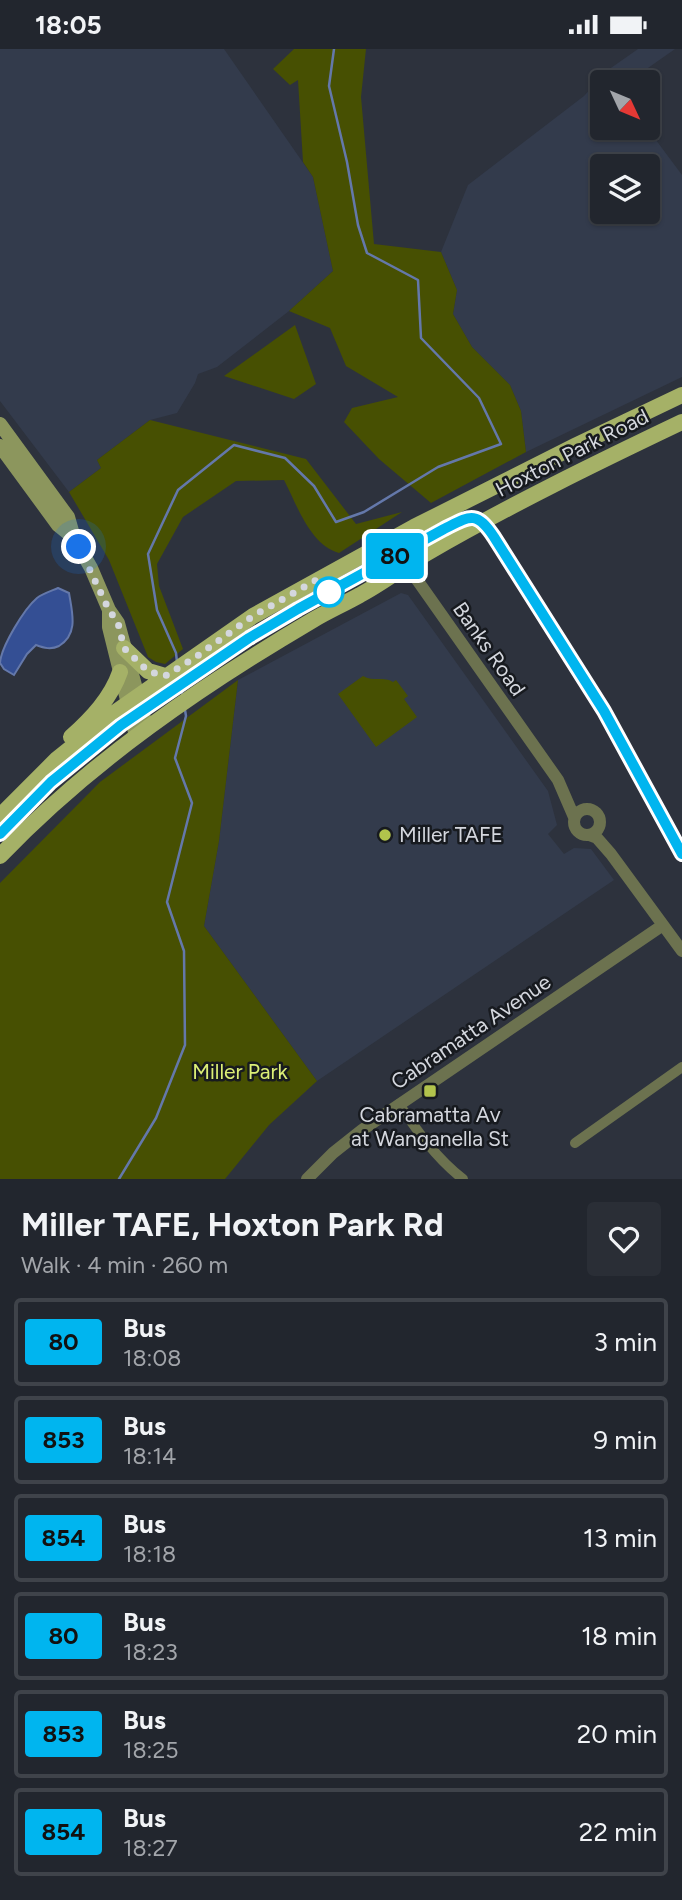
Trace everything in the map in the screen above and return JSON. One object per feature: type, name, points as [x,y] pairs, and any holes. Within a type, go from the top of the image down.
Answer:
[{"type":"main road","name":"Hoxton Park Road","points":[[0,816],[57,759],[162,677],[193,659],[253,616],[389,540],[682,395]]},
{"type":"main road","name":"Hoxton Park Road","points":[[0,856],[24,831],[96,768],[142,732],[314,619],[511,507],[682,422]]},
{"type":"main road","points":[[0,424],[68,517],[74,538],[118,623],[142,732]]},
{"type":"main road","points":[[0,446],[58,525],[74,538]]},
{"type":"main road","points":[[109,610],[109,627],[120,672],[133,699]]},
{"type":"main road","points":[[124,648],[148,671],[162,677]]},
{"type":"main road","points":[[24,791],[56,751],[103,703],[116,684],[120,672]]},
{"type":"street","name":"Banks Road","points":[[389,540],[558,780],[588,808]]},
{"type":"street","name":"Banks Road","points":[[558,780],[574,817]]},
{"type":"street","points":[[588,808],[593,809],[600,821],[594,831],[583,834],[573,825],[574,817],[581,810],[588,808]]},
{"type":"street","points":[[594,831],[682,951]]},
{"type":"street","name":"Cabramatta Avenue","points":[[307,1179],[347,1141],[663,925]]},
{"type":"street","points":[[575,1143],[682,1067]]},
{"type":"street","points":[[399,1104],[430,1149],[463,1179]]},
{"type":"shaded area","points":[[0,49],[224,49],[313,177],[333,271],[289,311],[217,367],[198,374],[177,413],[150,420],[97,460],[101,468],[69,492],[0,401]]},
{"type":"shaded area","points":[[638,49],[675,49],[645,70],[608,70]]},
{"type":"shaded area","points":[[590,90],[590,140],[656,140],[682,175],[682,377],[526,452],[521,411],[510,385],[472,347],[453,314],[457,290],[441,252],[468,185]]},
{"type":"shaded area","name":"Miller TAFE","points":[[401,593],[408,595],[548,791],[557,825],[548,834],[564,854],[574,848],[591,849],[614,880],[317,1081],[204,926],[219,841],[238,680]]},
{"type":"green space","points":[[294,49],[366,49],[361,97],[374,244],[441,252],[457,290],[453,314],[472,347],[510,385],[521,411],[526,452],[431,503],[379,459],[344,422],[352,408],[398,397],[346,366],[330,328],[289,311],[333,271],[313,177],[303,162],[298,80],[290,85],[273,69]]},
{"type":"green space","points":[[295,325],[316,384],[294,399],[224,376]]},
{"type":"green space","points":[[150,420],[306,459],[356,524],[402,512],[339,553],[329,549],[312,533],[284,480],[236,481],[183,517],[157,564],[159,586],[183,649],[165,664],[156,662],[148,657],[109,560],[69,492],[101,468],[97,460]]},
{"type":"green space","points":[[363,676],[393,682],[396,680],[408,696],[404,699],[417,717],[376,747],[338,694]]},
{"type":"green space","name":"Miller Park","points":[[238,680],[219,841],[204,926],[317,1081],[269,1125],[225,1179],[0,1179],[0,883],[100,782]]},
{"type":"water","points":[[58,588],[69,593],[73,622],[69,635],[56,647],[36,645],[14,675],[0,663],[9,638],[32,603],[41,595]]},
{"type":"waterway","points":[[177,662],[176,653],[157,610],[148,554],[178,490],[234,445],[285,458],[314,486],[336,522],[364,512],[438,467],[501,444],[479,398],[421,338],[418,280],[367,253],[358,225],[329,86],[334,49]]},
{"type":"waterway","points":[[179,676],[183,697]]},
{"type":"waterway","points":[[119,1179],[156,1118],[185,1045],[184,951],[167,902],[192,803],[175,758],[186,716],[185,710]]},
{"type":"bus line","name":"80","points":[[0,834],[51,782],[86,752],[249,638],[444,529],[466,518],[476,518],[483,522],[494,537],[604,711],[682,854]]},
{"type":"place","name":"Miller TAFE","points":[[385,835]]},
{"type":"place","name":"Cabramatta Av at Wanganella St","points":[[430,1091]]},
{"type":"route","points":[[79,547],[118,623],[124,648],[148,671],[165,676],[253,616],[318,579],[329,592]]}]
